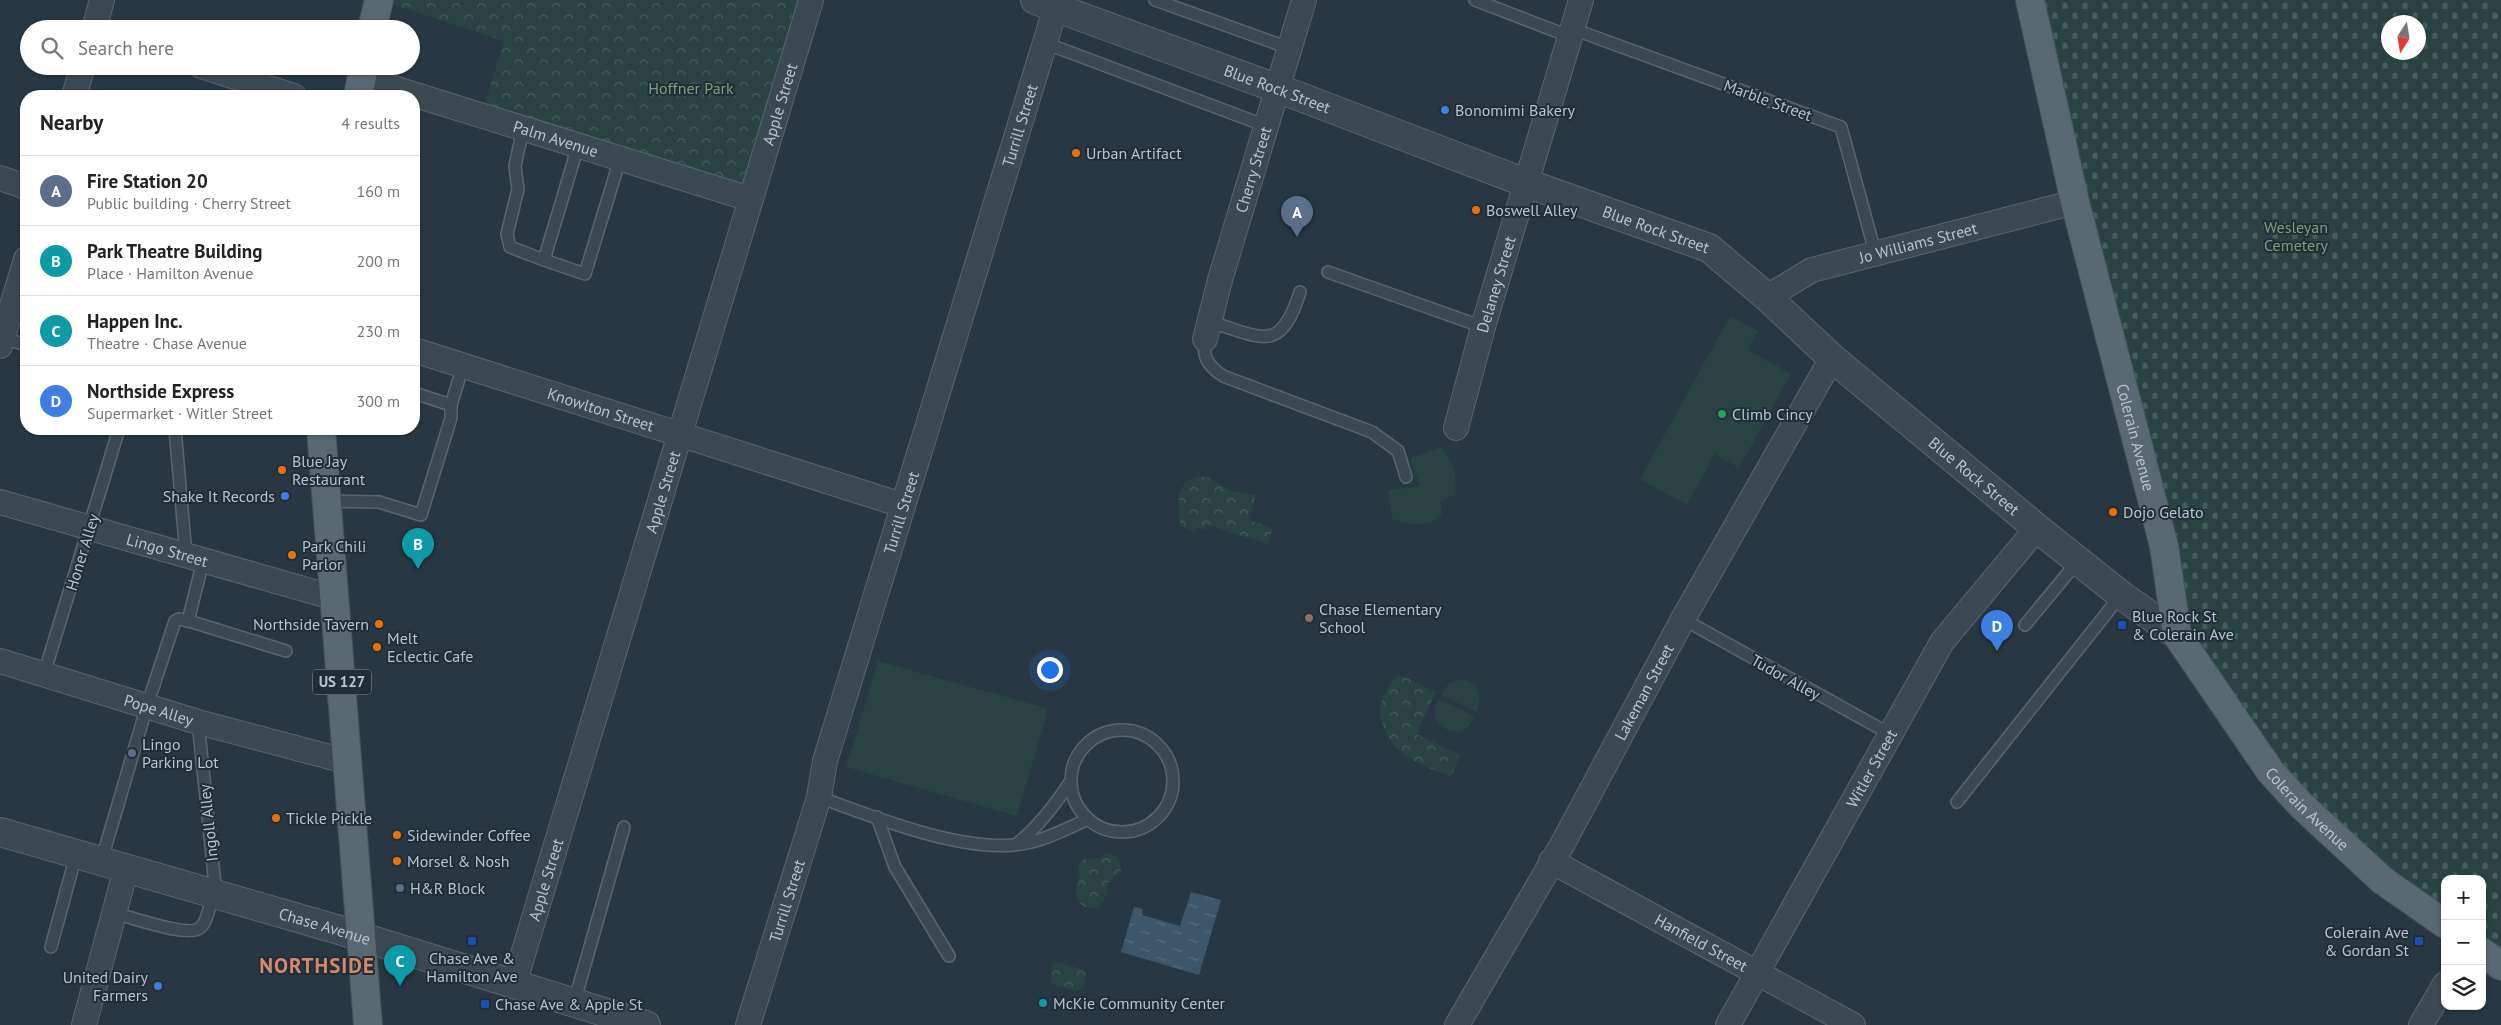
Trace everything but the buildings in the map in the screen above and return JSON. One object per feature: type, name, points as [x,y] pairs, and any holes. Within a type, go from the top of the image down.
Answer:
[{"type":"main road","points":[[374,20],[379,0]]},
{"type":"main road","name":"Colerain Avenue","points":[[2030,0],[2075,202],[2164,546],[2177,634],[2270,771],[2301,805],[2382,880],[2441,921]]},
{"type":"main road","name":"US 127","points":[[320,435],[349,762],[360,936],[368,1025]]},
{"type":"main road","points":[[2486,955],[2501,966]]},
{"type":"street","points":[[96,20],[102,0]]},
{"type":"street","name":"Apple Street","points":[[514,984],[811,0]]},
{"type":"street","name":"Cherry Street","points":[[1207,330],[1304,0]]},
{"type":"street","name":"Delaney Street","points":[[1456,428],[1483,327],[1581,0]]},
{"type":"street","name":"Turrill Street","points":[[748,1025],[819,797],[825,761],[902,505],[1045,43],[1049,3]]},
{"type":"street","name":"Blue Rock Street","points":[[1049,3],[1526,183],[1709,248],[1767,297],[1832,358],[2037,528],[2121,595],[2177,634]]},
{"type":"street","points":[[76,90],[80,75]]},
{"type":"street","points":[[229,75],[275,90]]},
{"type":"street","name":"Palm Avenue","points":[[361,80],[394,90]]},
{"type":"street","name":"Palm Avenue","points":[[420,98],[750,199]]},
{"type":"street","points":[[0,178],[20,184]]},
{"type":"street","name":"Jo Williams Street","points":[[1767,297],[1812,270],[1875,252],[2075,202]]},
{"type":"street","points":[[1,340],[20,278]]},
{"type":"street","name":"Knowlton Street","points":[[420,352],[902,505]]},
{"type":"street","name":"Lakeman Street","points":[[1457,1025],[1551,861],[1682,619],[1832,358]]},
{"type":"street","name":"Lingo Street","points":[[0,502],[335,598]]},
{"type":"street","name":"Witler Street","points":[[1728,1025],[1942,642],[2037,528]]},
{"type":"street","name":"Pope Alley","points":[[0,661],[198,722],[349,762]]},
{"type":"street","name":"Chase Avenue","points":[[0,832],[360,936],[646,1025]]},
{"type":"street","name":"Hanfield Street","points":[[1551,861],[1853,1025]]},
{"type":"street","points":[[84,1025],[114,913],[101,862]]},
{"type":"street","points":[[2421,1025],[2441,991]]},
{"type":"lane","points":[[1155,0],[1289,48]]},
{"type":"lane","points":[[1475,0],[1572,33]]},
{"type":"lane","name":"Marble Street","points":[[1572,33],[1841,126],[1875,252]]},
{"type":"lane","points":[[1045,43],[1266,126]]},
{"type":"lane","points":[[523,129],[515,166],[518,189],[507,234],[510,247],[585,274],[620,159]]},
{"type":"lane","points":[[544,260],[578,146]]},
{"type":"lane","points":[[1328,272],[1483,327]]},
{"type":"lane","points":[[1300,292],[1293,314],[1282,331],[1272,337],[1207,330],[1204,349],[1206,362],[1223,376],[1372,432],[1398,451],[1406,477]]},
{"type":"lane","points":[[1,340],[20,344]]},
{"type":"lane","points":[[327,501],[379,502],[421,515],[451,418],[451,405],[464,366]]},
{"type":"lane","points":[[420,395],[451,405]]},
{"type":"lane","name":"Honer Alley","points":[[44,674],[117,435]]},
{"type":"lane","points":[[176,435],[194,558],[188,621]]},
{"type":"lane","points":[[2025,626],[2078,560]]},
{"type":"lane","points":[[1958,802],[2121,595]]},
{"type":"lane","name":"Tudor Alley","points":[[1682,619],[1890,734]]},
{"type":"lane","points":[[51,947],[101,862],[147,706],[175,620],[188,621],[286,651]]},
{"type":"lane","name":"Ingoll Alley","points":[[198,722],[215,894]]},
{"type":"lane","points":[[1115,729],[1133,730],[1150,737],[1163,749],[1169,759],[1173,777],[1172,794],[1164,810],[1157,818],[1142,828],[1124,832],[1107,830],[1088,819],[1074,800],[1070,782],[1073,764],[1081,749],[1095,737],[1115,729]]},
{"type":"lane","points":[[1014,845],[1033,831],[1051,811],[1070,782]]},
{"type":"lane","points":[[819,797],[877,817],[981,846],[1014,845],[1043,839],[1088,819]]},
{"type":"lane","points":[[877,817],[895,866],[948,956]]},
{"type":"lane","points":[[574,1003],[624,827]]},
{"type":"lane","points":[[114,913],[185,932],[197,931],[204,925],[215,894]]},
{"type":"green space","name":"Hoffner Park","points":[[379,0],[811,0],[750,199],[481,116],[504,41]]},
{"type":"green space","name":"Wesleyan Cemetery","points":[[2030,0],[2501,0],[2501,966],[2486,955],[2486,875],[2441,875],[2441,921],[2331,835],[2177,635]]},
{"type":"green space","name":"Climb Cincy","points":[[1730,316],[1758,331],[1748,350],[1791,374],[1739,468],[1715,454],[1687,505],[1640,479]]},
{"type":"green space","points":[[1441,447],[1452,464],[1455,481],[1455,495],[1440,501],[1442,516],[1424,524],[1405,523],[1392,519],[1388,490],[1420,486],[1410,458]]},
{"type":"green space","points":[[1197,476],[1208,477],[1228,490],[1256,495],[1249,520],[1273,528],[1268,544],[1207,525],[1205,530],[1197,528],[1195,532],[1180,526],[1179,497],[1181,490],[1189,480]]},
{"type":"green space","points":[[878,661],[1046,708],[1047,714],[1017,816],[846,767]]},
{"type":"green space","points":[[1397,676],[1402,676],[1436,692],[1416,734],[1460,755],[1451,777],[1410,758],[1394,745],[1388,736],[1381,718],[1380,709],[1388,686]]},
{"type":"green space","points":[[1457,680],[1470,682],[1477,689],[1479,705],[1477,712],[1441,695],[1449,683]]},
{"type":"green space","points":[[1438,699],[1475,716],[1469,726],[1460,732],[1450,731],[1442,727],[1437,721],[1434,712]]},
{"type":"green space","points":[[1109,853],[1119,858],[1121,871],[1107,884],[1106,895],[1102,903],[1088,908],[1077,899],[1076,890],[1080,878],[1079,864],[1084,859],[1097,859]]},
{"type":"green space","points":[[1057,962],[1081,969],[1086,973],[1084,987],[1076,991],[1051,983],[1052,965]]},
{"type":"water","points":[[1191,892],[1221,900],[1199,975],[1121,952],[1134,907],[1143,909],[1142,915],[1180,926]]},
{"type":"place","name":"Bonomimi Bakery","points":[[1445,110]]},
{"type":"place","name":"Urban Artifact","points":[[1076,153]]},
{"type":"place","name":"Boswell Alley","points":[[1476,210]]},
{"type":"place","name":"Fire Station 20","points":[[1297,237]]},
{"type":"place","name":"Climb Cincy","points":[[1722,414]]},
{"type":"place","name":"Blue Jay Restaurant","points":[[282,470]]},
{"type":"place","name":"Shake It Records","points":[[285,496]]},
{"type":"place","name":"Dojo Gelato","points":[[2113,512]]},
{"type":"place","name":"Park Chili Parlor","points":[[292,555]]},
{"type":"place","name":"Park Theatre Building","points":[[418,569]]},
{"type":"place","name":"Chase Elementary School","points":[[1309,618]]},
{"type":"place","name":"Northside Tavern","points":[[379,624]]},
{"type":"place","name":"Blue Rock St & Colerain Ave","points":[[2122,625]]},
{"type":"place","name":"Melt Eclectic Cafe","points":[[377,647]]},
{"type":"place","name":"Northside Express","points":[[1997,651]]},
{"type":"place","name":"Lingo Parking Lot","points":[[132,753]]},
{"type":"place","name":"Tickle Pickle","points":[[276,818]]},
{"type":"place","name":"Sidewinder Coffee","points":[[397,835]]},
{"type":"place","name":"Morsel & Nosh","points":[[397,861]]},
{"type":"place","name":"H&R Block","points":[[400,888]]},
{"type":"place","name":"Chase Ave & Hamilton Ave","points":[[472,941]]},
{"type":"place","name":"Colerain Ave & Gordan St","points":[[2419,941]]},
{"type":"place","name":"United Dairy Farmers","points":[[158,986]]},
{"type":"place","name":"Happen Inc.","points":[[400,986]]},
{"type":"place","name":"McKie Community Center","points":[[1043,1003]]},
{"type":"place","name":"Chase Ave & Apple St","points":[[485,1004]]},
{"type":"district","name":"NORTHSIDE","points":[[317,966]]}]
